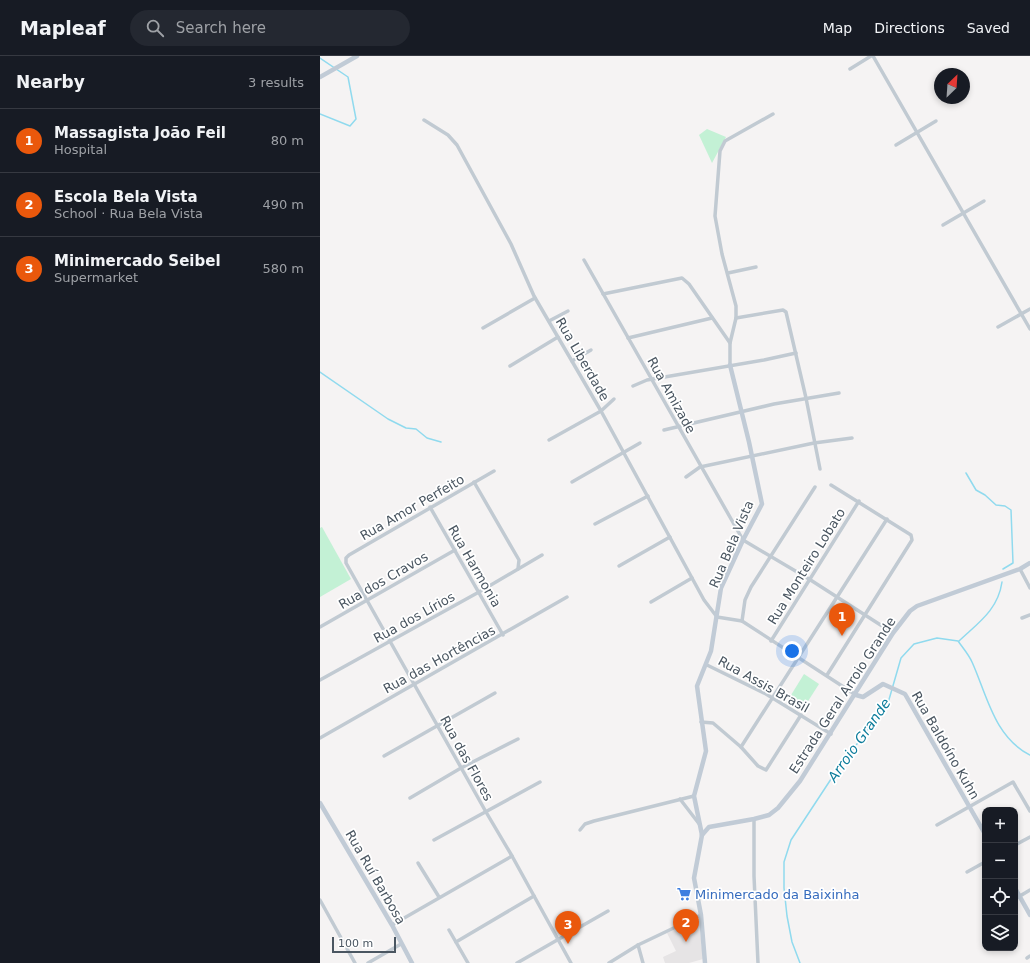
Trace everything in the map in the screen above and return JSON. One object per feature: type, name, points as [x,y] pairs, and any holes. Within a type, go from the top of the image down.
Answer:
[{"type":"street","points":[[320,78],[336,70],[357,56]]},
{"type":"street","points":[[850,69],[872,56],[1030,329]]},
{"type":"street","name":"Rua Bela Vista","points":[[705,963],[701,914],[694,878],[702,836],[694,796],[706,751],[697,686],[707,665],[711,651],[722,588],[743,540],[762,504],[753,457],[730,365],[730,343],[736,318],[736,306],[722,254],[715,216],[720,150],[725,141],[773,114]]},
{"type":"street","name":"Rua Liberdade","points":[[424,120],[448,135],[457,145],[511,244],[535,298],[601,411],[692,578],[716,617]]},
{"type":"street","points":[[896,146],[936,121]]},
{"type":"street","points":[[943,225],[984,201]]},
{"type":"street","name":"Rua Amizade","points":[[584,260],[700,467],[743,540]]},
{"type":"street","points":[[728,273],[756,267]]},
{"type":"street","points":[[603,294],[682,278],[689,284],[730,343]]},
{"type":"street","points":[[482,328],[535,298]]},
{"type":"street","points":[[736,318],[783,310],[787,315],[820,469]]},
{"type":"street","points":[[998,327],[1030,310]]},
{"type":"street","points":[[549,321],[568,311]]},
{"type":"street","points":[[628,338],[712,318]]},
{"type":"street","points":[[510,366],[558,337]]},
{"type":"street","points":[[572,361],[591,350]]},
{"type":"street","points":[[634,386],[651,380],[796,353]]},
{"type":"street","points":[[664,430],[677,425],[839,392]]},
{"type":"street","points":[[549,440],[601,411],[614,399]]},
{"type":"street","points":[[686,477],[700,467],[753,457],[814,442],[852,438]]},
{"type":"street","points":[[572,482],[640,443]]},
{"type":"street","name":"Rua Amor Perfeito","points":[[346,563],[346,558],[349,555],[494,471]]},
{"type":"street","points":[[474,482],[519,560],[517,570]]},
{"type":"street","points":[[827,675],[911,544],[912,540],[911,535],[859,501],[831,485]]},
{"type":"street","points":[[742,621],[745,600],[770,556],[815,487]]},
{"type":"street","points":[[595,524],[648,496]]},
{"type":"street","name":"Rua Monteiro Lobato","points":[[771,641],[859,501]]},
{"type":"street","name":"Rua Harmonia","points":[[430,508],[503,635]]},
{"type":"street","points":[[742,747],[887,519]]},
{"type":"street","points":[[619,566],[670,537]]},
{"type":"street","points":[[743,540],[837,596],[893,633]]},
{"type":"street","name":"Rua dos Cravos","points":[[320,627],[455,550]]},
{"type":"street","name":"Rua dos Lírios","points":[[320,680],[479,592],[542,555]]},
{"type":"street","name":"Rua das Flores","points":[[346,563],[571,963]]},
{"type":"street","name":"Estrada Geral Arroio Grande","points":[[702,836],[709,827],[754,820],[769,815],[778,808],[800,781],[856,695],[893,633],[910,611],[917,606],[1020,569],[1030,563]]},
{"type":"street","points":[[1020,569],[1030,588]]},
{"type":"street","points":[[650,602],[692,578]]},
{"type":"street","name":"Rua das Hortências","points":[[320,738],[413,684],[503,635],[567,597]]},
{"type":"street","points":[[1022,618],[1030,615]]},
{"type":"street","points":[[716,617],[742,621],[856,695]]},
{"type":"street","name":"Rua Assis Brasil","points":[[707,665],[773,698],[831,734]]},
{"type":"street","name":"Rua Baldoíno Kuhn","points":[[856,695],[863,697],[883,684],[886,684],[904,694],[982,829]]},
{"type":"street","points":[[384,756],[496,693]]},
{"type":"street","points":[[701,722],[713,723],[742,747],[751,760],[766,770],[801,715]]},
{"type":"street","points":[[410,798],[461,768],[518,739]]},
{"type":"street","points":[[434,840],[540,782]]},
{"type":"street","points":[[937,825],[968,806],[1013,782],[1030,811]]},
{"type":"street","points":[[580,830],[585,824],[594,821],[694,796]]},
{"type":"street","points":[[680,799],[701,827]]},
{"type":"street","name":"Rua Ruí Barbosa","points":[[320,803],[392,925],[412,963]]},
{"type":"street","points":[[754,820],[754,876],[758,963]]},
{"type":"street","points":[[1018,843],[1030,837]]},
{"type":"street","points":[[392,925],[512,856]]},
{"type":"street","points":[[418,863],[439,897]]},
{"type":"street","points":[[967,872],[982,864]]},
{"type":"street","points":[[1018,897],[1030,890]]},
{"type":"street","points":[[456,942],[534,896]]},
{"type":"street","points":[[1018,899],[1030,915]]},
{"type":"street","points":[[320,900],[355,963]]},
{"type":"street","points":[[517,963],[558,938],[608,911]]},
{"type":"street","points":[[609,963],[638,945],[701,914]]},
{"type":"street","points":[[449,930],[468,963]]},
{"type":"street","points":[[368,963],[401,944]]},
{"type":"street","points":[[638,945],[643,963]]},
{"type":"shaded area","points":[[699,919],[703,959],[689,963],[665,963],[663,957],[676,951],[667,933]]},
{"type":"green space","points":[[707,129],[726,137],[712,163],[699,135]]},
{"type":"green space","points":[[322,527],[351,579],[320,597],[320,528]]},
{"type":"green space","points":[[804,674],[819,684],[803,709],[788,700]]},
{"type":"waterway","points":[[320,58],[348,77],[356,119],[350,126],[320,114]]},
{"type":"waterway","points":[[320,372],[388,419],[406,428],[416,429],[427,438],[441,442]]},
{"type":"waterway","points":[[966,473],[976,490],[985,495],[996,505],[1005,506],[1011,510],[1013,563],[1003,569]]},
{"type":"waterway","points":[[959,641],[980,622],[992,608],[1000,592],[1002,582]]},
{"type":"waterway","name":"Arroio Grande","points":[[800,963],[792,942],[784,888],[784,862],[791,840],[835,773],[888,703],[901,658],[914,644],[937,638],[958,641],[971,659],[987,701],[1000,726],[1008,738],[1030,755]]},
{"type":"place","name":"Massagista João Feil","points":[[842,636]]},
{"type":"place","name":"Minimercado da Baixinha","points":[[684,894]]},
{"type":"place","name":"Escola Bela Vista","points":[[686,942]]},
{"type":"place","name":"Minimercado Seibel","points":[[568,944]]}]
